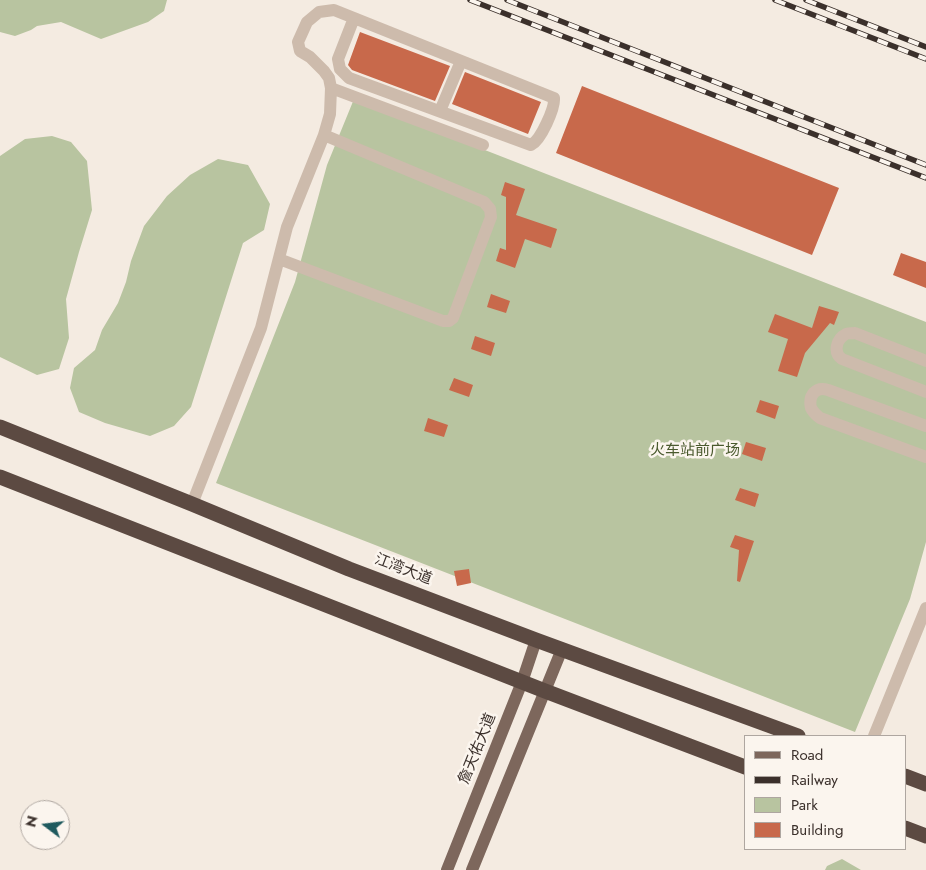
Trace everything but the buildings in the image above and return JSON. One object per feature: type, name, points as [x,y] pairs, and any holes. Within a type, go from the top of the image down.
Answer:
[{"type":"highway","name":"江湾大道","points":[[0,426],[350,568],[536,640],[795,735]]},
{"type":"highway","points":[[0,477],[545,692],[744,767]]},
{"type":"highway","points":[[906,776],[926,784]]},
{"type":"highway","points":[[906,828],[926,836]]},
{"type":"main road","name":"詹天佑大道","points":[[447,870],[522,682],[536,640]]},
{"type":"main road","points":[[472,870],[562,649]]},
{"type":"street","points":[[192,504],[261,328],[287,227],[324,135],[330,114],[331,88],[329,78],[310,57],[300,51],[298,42],[308,22],[318,12],[334,10],[461,60],[554,98],[554,104],[536,143],[532,145],[349,78],[340,68],[338,59],[354,18]]},
{"type":"street","points":[[440,112],[461,60]]},
{"type":"street","points":[[331,88],[482,145]]},
{"type":"street","points":[[279,259],[443,321],[449,321],[453,318],[491,218],[490,209],[484,202],[324,135]]},
{"type":"street","points":[[926,361],[855,333],[847,333],[840,339],[836,352],[842,359],[926,392]]},
{"type":"street","points":[[926,426],[822,388],[816,390],[811,402],[812,410],[820,418],[926,457]]},
{"type":"street","points":[[874,735],[926,608]]},
{"type":"green space","points":[[0,0],[167,0],[164,11],[148,22],[101,39],[61,22],[37,26],[15,36],[0,32]]},
{"type":"green space","name":"火车站前广场","points":[[354,99],[926,322],[926,542],[910,599],[855,732],[216,483],[295,282],[327,165]]},
{"type":"green space","points":[[52,136],[71,142],[87,161],[92,210],[66,299],[69,338],[59,369],[37,375],[0,357],[0,156],[25,139]]},
{"type":"green space","points":[[218,159],[248,165],[270,204],[264,230],[243,243],[191,407],[174,426],[150,436],[105,423],[79,412],[70,388],[74,368],[95,350],[102,330],[118,303],[144,226],[167,196],[190,175]]},
{"type":"green space","points":[[842,859],[861,870],[825,870],[827,866]]},
{"type":"railway","points":[[470,0],[926,178]]},
{"type":"railway","points":[[507,0],[926,165]]},
{"type":"railway","points":[[775,0],[926,59]]},
{"type":"railway","points":[[806,0],[926,47]]}]
